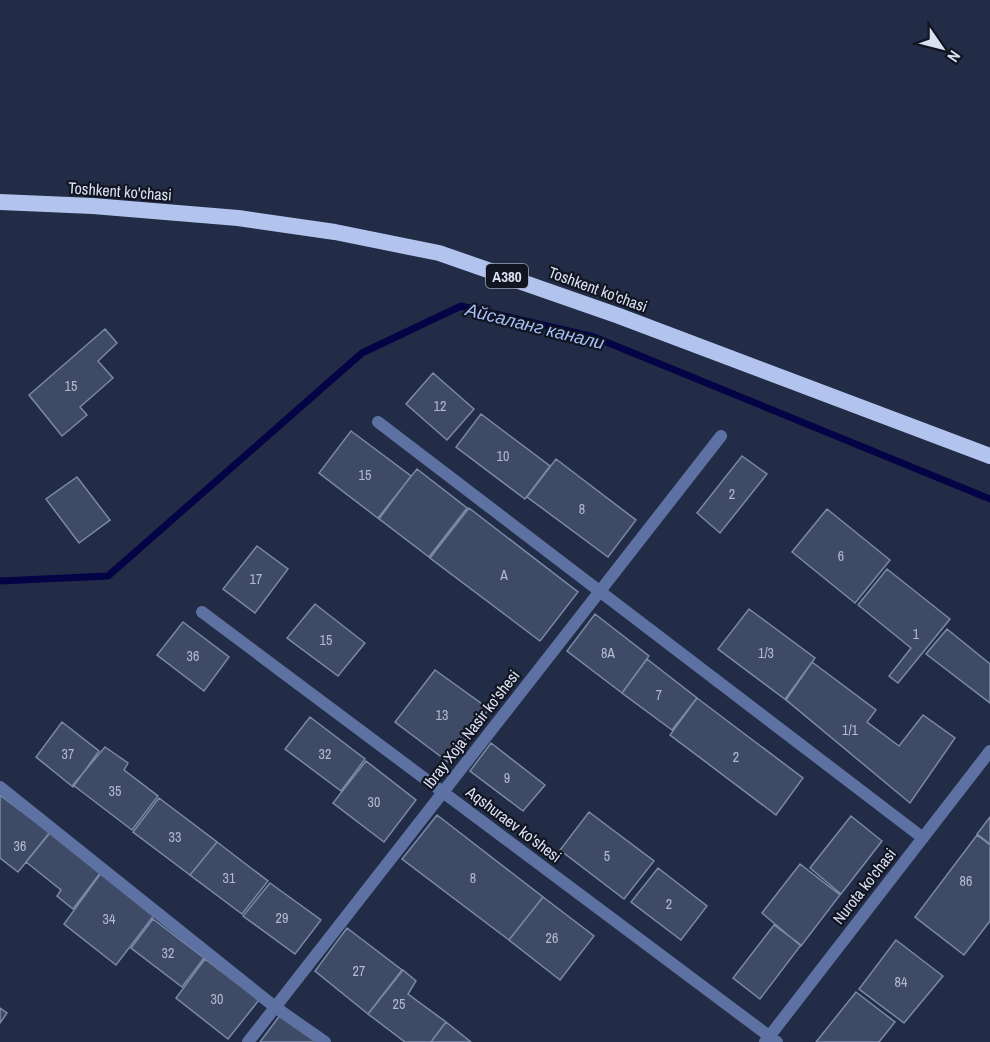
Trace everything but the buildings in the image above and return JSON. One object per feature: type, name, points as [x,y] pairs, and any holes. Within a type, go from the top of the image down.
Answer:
[{"type":"highway","name":"Toshkent ko'chasi","points":[[0,202],[93,206],[238,218],[335,232],[439,254],[619,316],[990,456]]},
{"type":"street","points":[[378,422],[923,838]]},
{"type":"street","name":"Ibray Xoja Nasir ko'shesi","points":[[248,1042],[721,436]]},
{"type":"street","name":"Aqshuraev ko'shesi","points":[[202,612],[770,1040]]},
{"type":"street","name":"Nurota ko'chasi","points":[[770,1040],[990,751]]},
{"type":"street","points":[[0,788],[275,1007],[325,1042]]},
{"type":"waterway","name":"Айсаланг канали","points":[[0,581],[108,576],[362,353],[461,306],[594,337],[990,499]]}]
